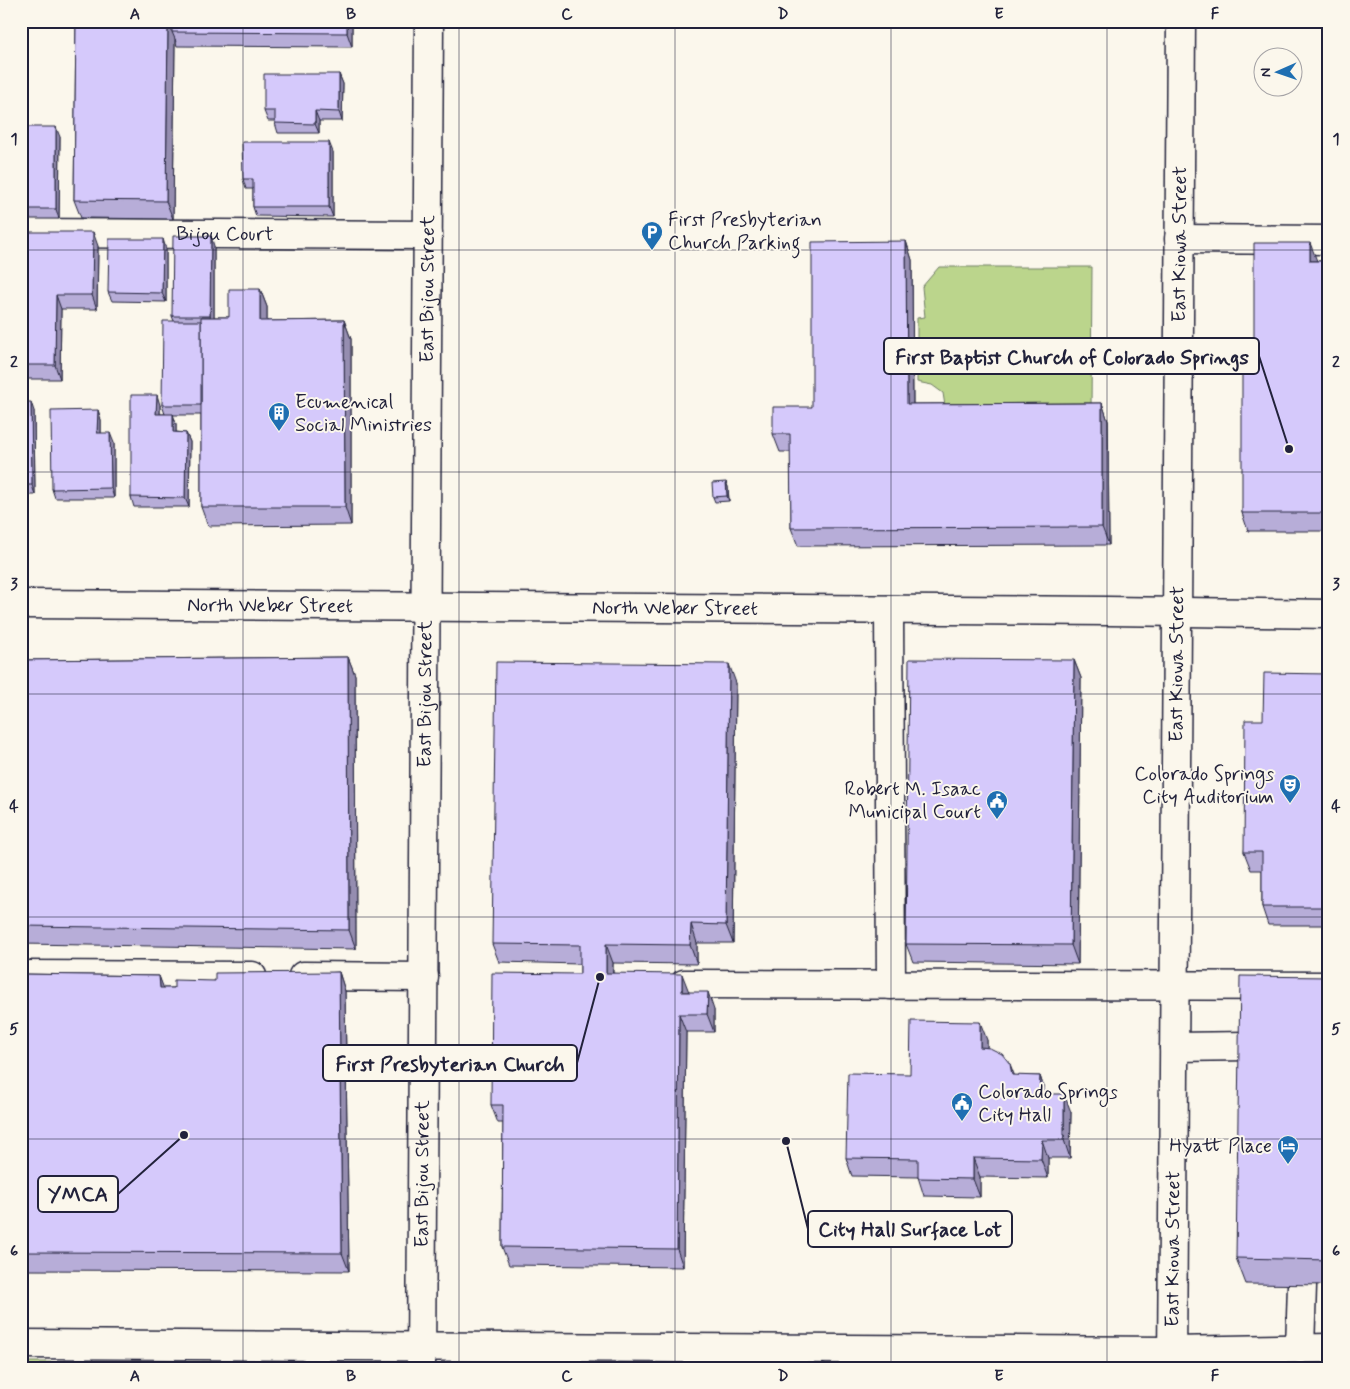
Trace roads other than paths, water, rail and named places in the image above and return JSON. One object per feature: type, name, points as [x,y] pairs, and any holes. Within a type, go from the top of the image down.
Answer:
[{"type":"main road","name":"East Bijou Street","points":[[421,1358],[430,21]]},
{"type":"main road","name":"East Kiowa Street","points":[[1172,1359],[1181,21]]},
{"type":"main road","name":"Bijou Court","points":[[21,233],[428,235]]},
{"type":"main road","points":[[1179,239],[1329,240]]},
{"type":"main road","name":"North Weber Street","points":[[21,604],[1177,611],[1242,614],[1329,614]]},
{"type":"main road","points":[[889,610],[892,985]]},
{"type":"main road","points":[[21,975],[424,977]]},
{"type":"main road","points":[[684,984],[1329,986]]},
{"type":"main road","points":[[1174,1047],[1249,1046]]},
{"type":"main road","points":[[1300,1348],[1302,1284]]},
{"type":"main road","points":[[21,1344],[421,1358],[1172,1359],[1300,1348],[1329,1348]]},
{"type":"place","name":"First Presbyterian Church Parking","points":[[652,251]]},
{"type":"place","name":"Ecumenical Social Ministries","points":[[279,432]]},
{"type":"place","name":"First Baptist Church of Colorado Springs","points":[[1289,449]]},
{"type":"place","name":"Colorado Springs City Auditorium","points":[[1290,804]]},
{"type":"place","name":"Robert M. Isaac Municipal Court","points":[[997,820]]},
{"type":"place","name":"First Presbyterian Church","points":[[600,977]]},
{"type":"place","name":"Colorado Springs City Hall","points":[[962,1122]]},
{"type":"place","name":"YMCA","points":[[184,1135]]},
{"type":"place","name":"City Hall Surface Lot","points":[[786,1141]]},
{"type":"place","name":"Hyatt Place","points":[[1288,1165]]}]
